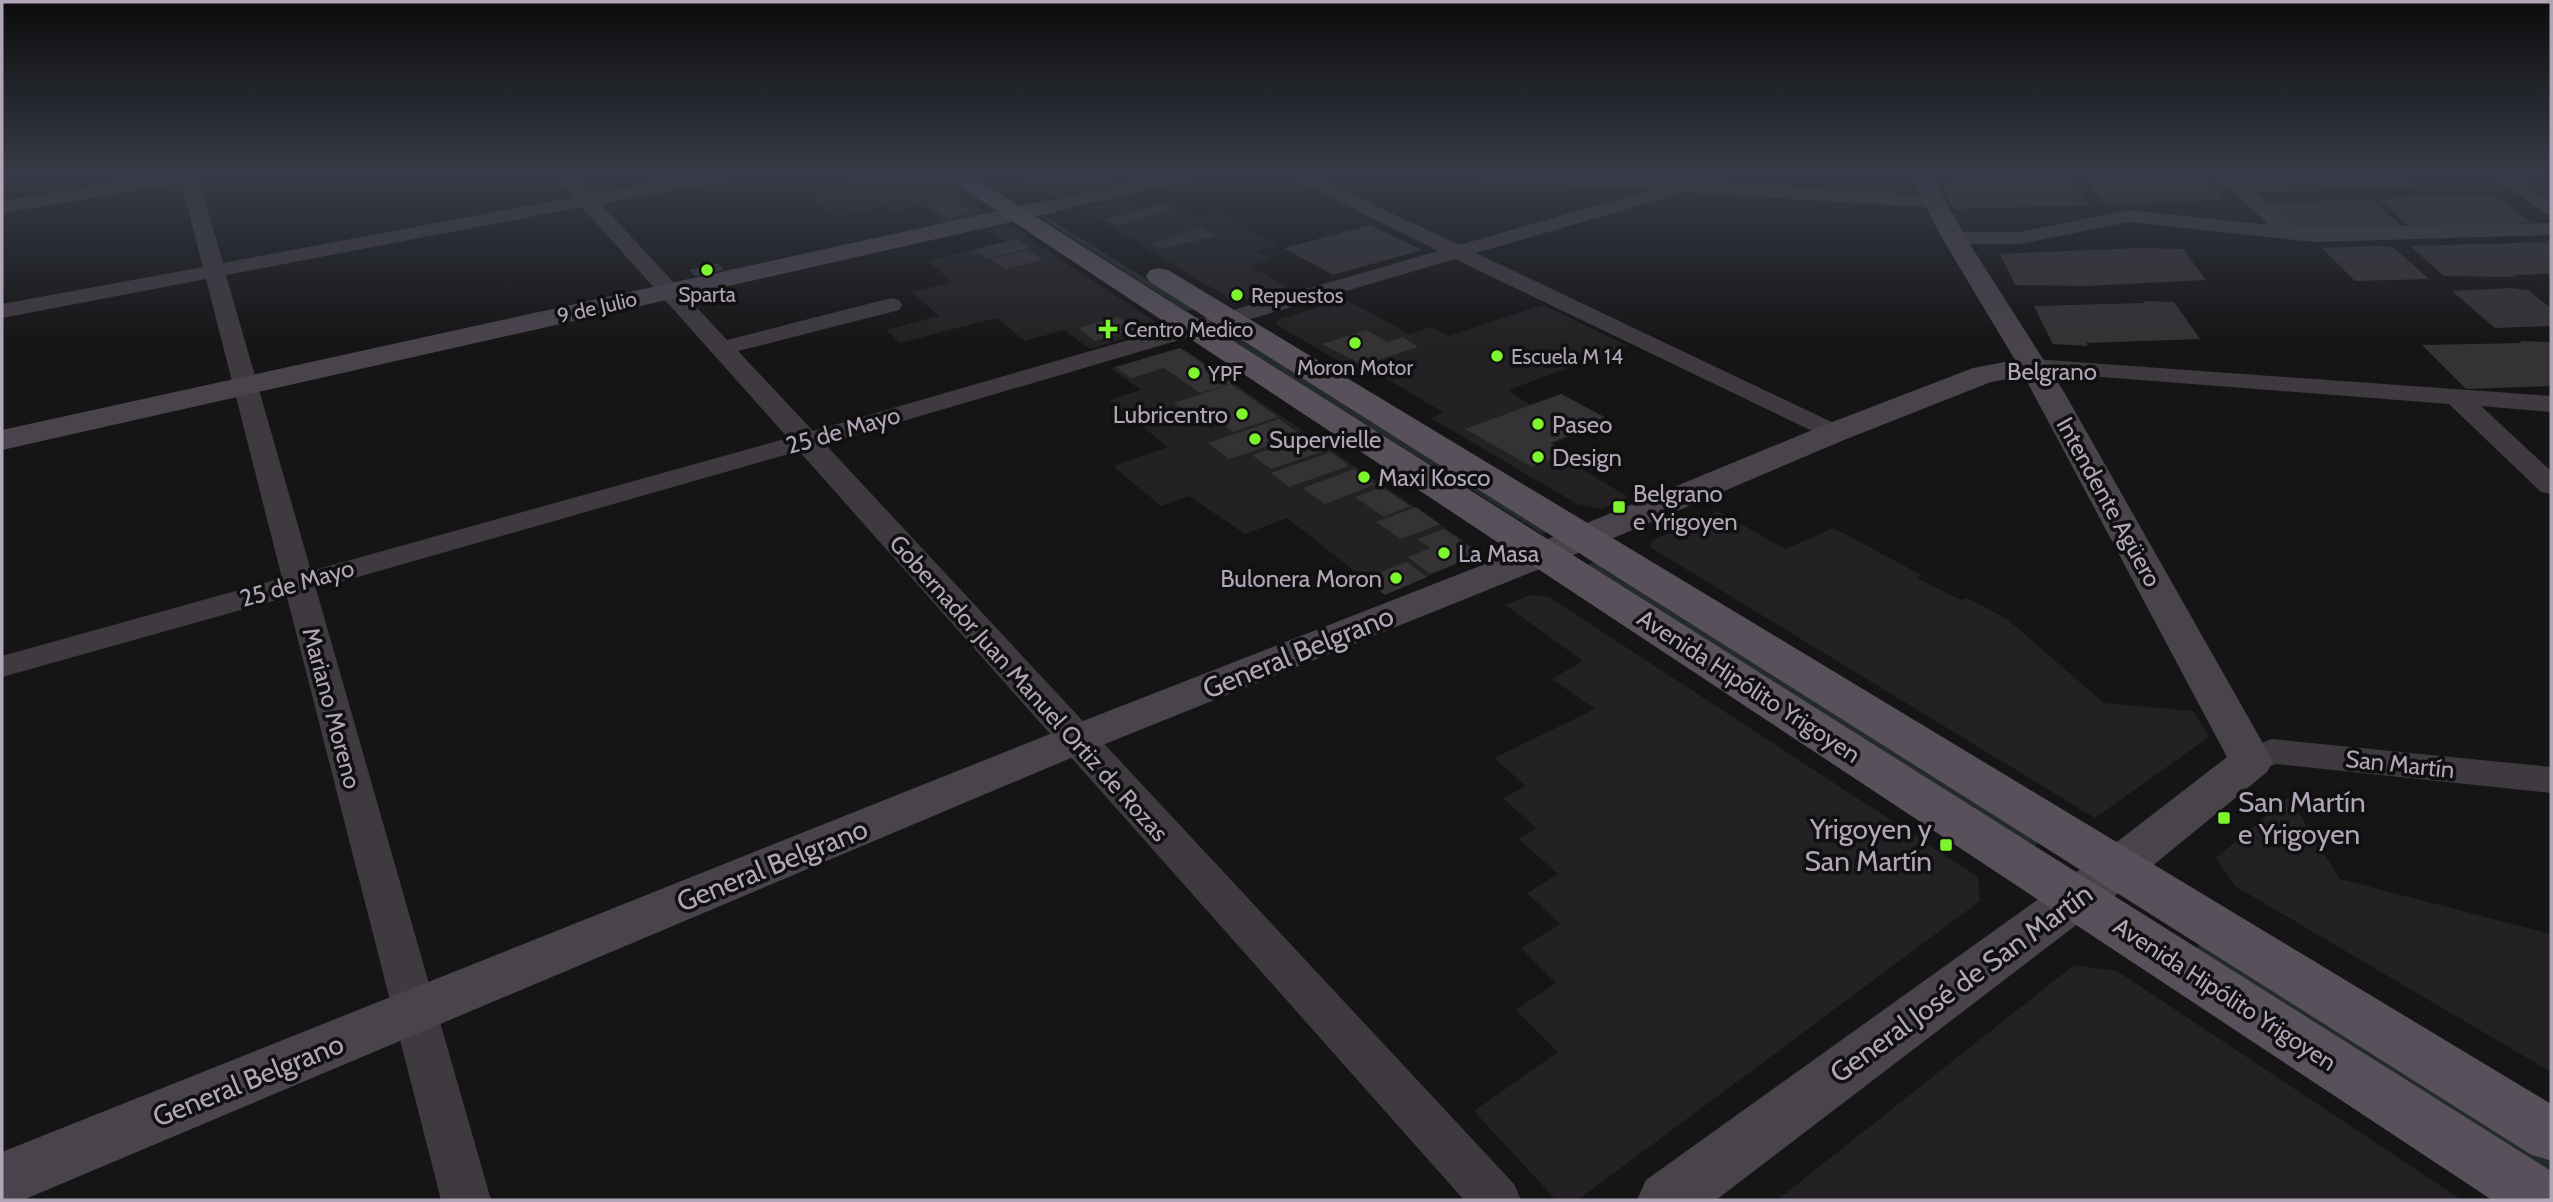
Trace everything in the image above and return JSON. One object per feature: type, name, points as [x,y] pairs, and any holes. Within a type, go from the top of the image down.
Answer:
[{"type":"main road","name":"Avenida Hipólito Yrigoyen","points":[[1063,230],[1191,327],[1564,546]]},
{"type":"main road","name":"Avenida Hipólito Yrigoyen","points":[[1075,230],[1227,317],[1564,546],[2096,883],[2544,1200]]},
{"type":"main road","name":"Avenida Hipólito Yrigoyen","points":[[2096,883],[2551,1135]]},
{"type":"street","name":"Mariano Moreno","points":[[206,230],[298,583],[466,1200]]},
{"type":"street","points":[[2,311],[429,230]]},
{"type":"street","name":"Gobernador Juan Manuel Ortiz de Rozas","points":[[614,230],[1075,740],[1496,1200]]},
{"type":"street","name":"9 de Julio","points":[[2,440],[670,291],[917,230]]},
{"type":"street","points":[[1410,230],[1833,433]]},
{"type":"street","name":"25 de Mayo","points":[[2,667],[807,441],[1191,327],[1536,230]]},
{"type":"street","name":"Intendente Agüero","points":[[1950,230],[2034,366],[2251,761]]},
{"type":"street","points":[[1954,237],[2019,238],[2059,230]]},
{"type":"street","points":[[2259,230],[2292,235],[2504,230]]},
{"type":"street","points":[[2287,230],[2292,235]]},
{"type":"street","points":[[723,348],[891,305]]},
{"type":"street","name":"Belgrano","points":[[1564,546],[1833,433],[1984,374],[2034,366],[2551,404]]},
{"type":"street","points":[[2456,397],[2551,486]]},
{"type":"street","name":"General Belgrano","points":[[2,1180],[1075,740],[1564,546]]},
{"type":"street","name":"San Martín","points":[[2251,761],[2272,751],[2551,780]]},
{"type":"street","name":"General José de San Martín","points":[[1668,1200],[2096,883],[2251,761]]},
{"type":"shaded area","points":[[988,230],[1015,230],[1156,322],[1156,329],[1090,349],[1064,330],[1025,341],[996,318],[900,343],[887,330],[939,316],[912,292],[952,282],[927,261],[1004,242]]},
{"type":"shaded area","points":[[1060,230],[1068,230],[1194,309],[1187,311]]},
{"type":"shaded area","points":[[1116,230],[1251,230],[1278,245],[1258,251],[1272,259],[1250,266],[1287,287],[1246,299],[1230,299]]},
{"type":"shaded area","points":[[1345,299],[1409,334],[1431,327],[1449,336],[1543,305],[1628,346],[1508,390],[1530,405],[1561,394],[1610,420],[1551,444],[1566,452],[1560,456],[1628,497],[1602,509],[1577,504],[1431,418],[1444,413],[1364,365],[1352,369],[1275,324],[1280,319]]},
{"type":"shaded area","points":[[1233,335],[1550,531],[1542,534],[1226,337]]},
{"type":"shaded area","points":[[1173,350],[1185,350],[1476,549],[1470,558],[1385,595],[1287,518],[1245,534],[1189,496],[1161,506],[1113,466],[1168,447],[1109,400],[1141,390],[1111,368]]},
{"type":"shaded area","points":[[1718,511],[1785,549],[1834,528],[1921,575],[1917,578],[1961,600],[1967,598],[2007,619],[2104,703],[2193,711],[2209,737],[2095,818],[1650,547],[1653,540]]},
{"type":"shaded area","points":[[1595,561],[2042,841],[2034,846],[1587,565]]},
{"type":"shaded area","points":[[1530,595],[1549,597],[1978,877],[1980,901],[1579,1199],[1555,1199],[1474,1111],[1558,1052],[1516,1010],[1556,983],[1521,948],[1560,924],[1527,893],[1558,874],[1519,839],[1536,828],[1503,798],[1526,786],[1494,758],[1595,709],[1552,679],[1583,661],[1505,605]]},
{"type":"shaded area","points":[[2289,797],[2340,879],[2551,934],[2551,1072],[2235,886],[2216,858]]},
{"type":"shaded area","points":[[2201,944],[2551,1162],[2551,1176],[2193,951]]},
{"type":"shaded area","points":[[2074,965],[2117,971],[2462,1200],[1777,1200]]},
{"type":"building","points":[[1194,230],[1205,230],[1215,236],[1162,249],[1152,243]]},
{"type":"building","points":[[1351,230],[1381,230],[1422,250],[1333,275],[1284,248]]},
{"type":"building","points":[[1016,239],[1030,248],[987,259],[973,250]]},
{"type":"building","points":[[2544,240],[2551,241],[2551,274],[2513,275],[2516,277],[2444,276],[2410,246],[2547,242]]},
{"type":"building","points":[[2393,247],[2429,279],[2355,281],[2322,248]]},
{"type":"building","points":[[2139,248],[2183,249],[2206,280],[2087,286],[2015,285],[2000,254]]},
{"type":"building","points":[[1028,250],[1043,260],[1005,269],[992,259]]},
{"type":"building","name":"Sparta","points":[[718,263],[724,270],[695,276],[689,270]]},
{"type":"building","points":[[2512,288],[2528,290],[2551,308],[2551,326],[2495,328],[2452,291]]},
{"type":"building","points":[[2143,301],[2174,302],[2200,339],[2086,343],[2088,346],[2053,344],[2034,306],[2145,303]]},
{"type":"building","name":"Centro Medico","points":[[1119,317],[1137,329],[1095,341],[1078,328]]},
{"type":"building","points":[[1366,330],[1388,342],[1403,337],[1418,347],[1364,365],[1322,344]]},
{"type":"building","points":[[2519,341],[2551,342],[2551,384],[2548,384],[2551,386],[2466,389],[2422,345],[2522,343]]},
{"type":"building","name":"YPF","points":[[1180,348],[1232,383],[1200,393],[1164,368],[1131,378],[1116,367]]},
{"type":"building","points":[[1231,384],[1278,417],[1233,432],[1206,412],[1193,417],[1174,403]]},
{"type":"building","name":"Paseo","points":[[1561,394],[1610,420],[1550,443],[1566,452],[1532,467],[1465,429]]},
{"type":"building","name":"Supervielle","points":[[1279,419],[1301,435],[1229,459],[1208,443]]},
{"type":"building","points":[[1308,437],[1327,450],[1271,469],[1252,455]]},
{"type":"building","points":[[1331,452],[1349,466],[1289,487],[1271,473]]},
{"type":"building","points":[[1354,469],[1376,484],[1325,504],[1303,488]]},
{"type":"building","points":[[1382,487],[1410,506],[1384,517],[1355,497]]},
{"type":"building","points":[[1416,507],[1440,524],[1401,539],[1376,522]]},
{"type":"building","name":"La Masa","points":[[1444,529],[1471,548],[1468,559],[1430,574],[1408,557],[1430,548],[1417,539]]},
{"type":"building","name":"Bulonera Moron","points":[[1406,562],[1427,577],[1385,595],[1364,579]]},
{"type":"place","name":"Sparta","points":[[707,270]]},
{"type":"place","name":"Repuestos","points":[[1237,295]]},
{"type":"place","name":"Centro Medico","points":[[1108,329]]},
{"type":"place","name":"Moron Motor","points":[[1355,343]]},
{"type":"place","name":"Escuela M 14","points":[[1497,356]]},
{"type":"place","name":"YPF","points":[[1194,373]]},
{"type":"place","name":"Lubricentro","points":[[1242,414]]},
{"type":"place","name":"Paseo","points":[[1538,424]]},
{"type":"place","name":"Supervielle","points":[[1255,439]]},
{"type":"place","name":"Design","points":[[1538,457]]},
{"type":"place","name":"Maxi Kosco","points":[[1364,477]]},
{"type":"place","name":"Belgrano e Yrigoyen","points":[[1619,507]]},
{"type":"place","name":"La Masa","points":[[1444,553]]},
{"type":"place","name":"Bulonera Moron","points":[[1396,578]]},
{"type":"place","name":"San Martín e Yrigoyen","points":[[2224,818]]},
{"type":"place","name":"Yrigoyen y San Martín","points":[[1946,845]]}]
